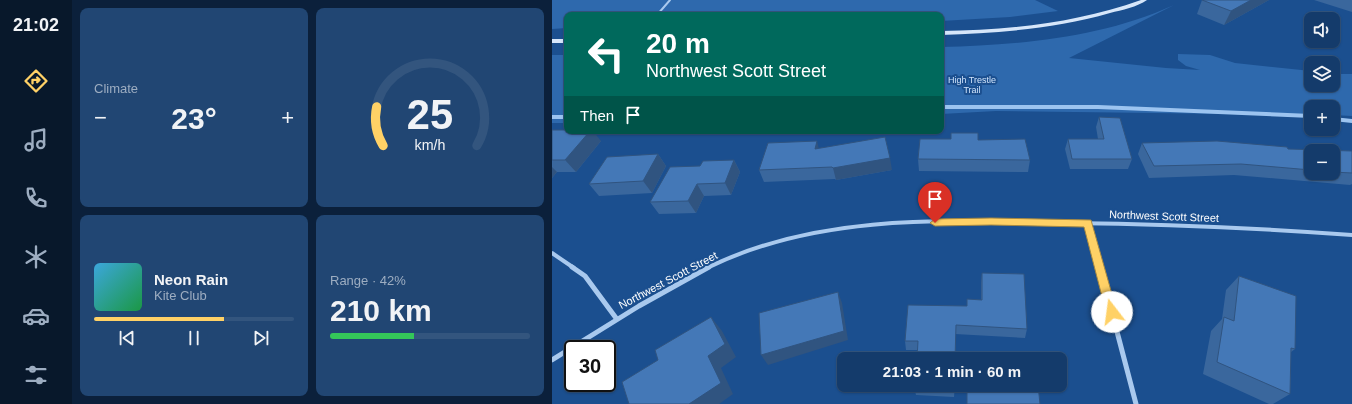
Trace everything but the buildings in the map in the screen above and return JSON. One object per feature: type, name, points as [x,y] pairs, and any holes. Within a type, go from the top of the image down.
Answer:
[{"type":"street","points":[[944,33],[993,31],[1067,22],[1101,15],[1145,0]]},
{"type":"street","points":[[552,41],[564,41]]},
{"type":"street","name":"Northwest Scott Street","points":[[552,360],[616,318],[698,272],[735,255],[775,241],[808,233],[847,227],[906,223],[991,221],[1274,229],[1352,235]]},
{"type":"street","points":[[1088,223],[1136,404]]},
{"type":"street","points":[[552,253],[585,276],[616,318]]},
{"type":"lane","points":[[660,12],[670,0]]},
{"type":"green space","points":[[552,0],[1035,0],[1058,11],[1010,17],[944,21],[944,12],[564,12],[564,28],[552,29]]},
{"type":"green space","name":"High Trestle Trail","points":[[1174,5],[1069,58],[1200,70],[1186,66],[1178,60],[1178,54],[1210,55],[1235,63],[1304,70],[1304,92],[1340,92],[1340,74],[1352,74],[1352,116],[1340,115],[1340,100],[1304,100],[1304,115],[996,111],[944,114],[944,47],[1030,42],[1060,38],[1118,25]]},
{"type":"green space","points":[[552,55],[564,55],[564,123],[552,123]]},
{"type":"waterway","points":[[944,107],[1098,107],[1304,116]]},
{"type":"waterway","points":[[552,117],[564,117]]},
{"type":"waterway","points":[[1340,120],[1352,121]]},
{"type":"route","points":[[935,223],[991,221],[1088,223],[1112,312]]}]
